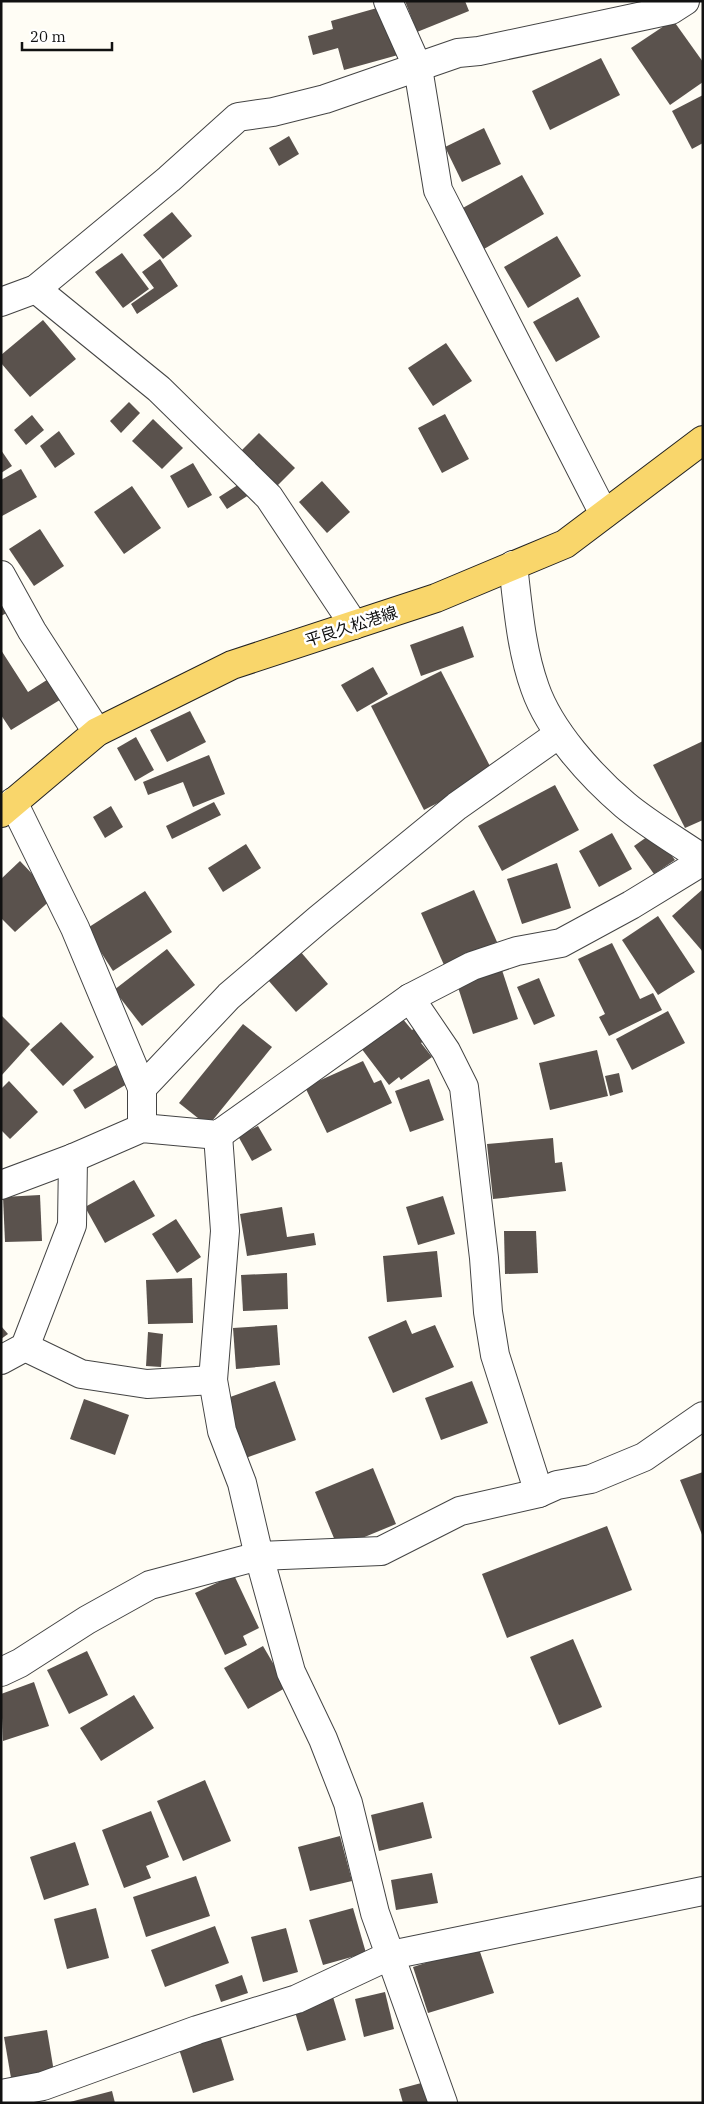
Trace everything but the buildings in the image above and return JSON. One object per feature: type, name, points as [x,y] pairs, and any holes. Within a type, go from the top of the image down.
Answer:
[{"type":"main road","name":"平良久松港線","points":[[7,807],[97,732],[232,665],[436,598],[565,544],[703,440]]},
{"type":"street","points":[[388,1],[418,68],[438,190],[604,514]]},
{"type":"street","points":[[1,302],[36,289],[169,179],[238,117],[273,112],[325,99],[458,53],[479,52],[671,10],[685,1]]},
{"type":"street","points":[[36,289],[159,389],[269,497],[354,625]]},
{"type":"street","points":[[1,1185],[73,1158],[142,1128],[218,1135],[410,998],[472,966],[517,951],[561,943],[632,906],[703,860],[625,805],[592,773],[559,734],[535,690],[523,647],[512,565]]},
{"type":"street","points":[[1,575],[32,631],[97,732]]},
{"type":"street","points":[[142,1088],[229,996],[319,919],[457,806],[559,734]]},
{"type":"street","points":[[7,807],[75,928],[142,1088],[142,1128]]},
{"type":"street","points":[[410,998],[446,1051],[464,1088],[494,1355],[539,1493]]},
{"type":"street","points":[[218,1135],[225,1231],[213,1380],[222,1431],[242,1483],[259,1556],[291,1672],[323,1739],[348,1803],[375,1913],[443,2103]]},
{"type":"street","points":[[1,1360],[25,1347],[72,1224],[73,1158]]},
{"type":"street","points":[[25,1347],[81,1374],[147,1384],[213,1380]]},
{"type":"street","points":[[1,1672],[20,1663],[88,1620],[150,1585],[259,1556],[380,1551],[460,1511],[539,1493],[557,1485],[591,1479],[644,1456],[703,1416]]},
{"type":"street","points":[[1,2094],[43,2086],[197,2030],[297,2000],[391,1955],[703,1891]]}]
